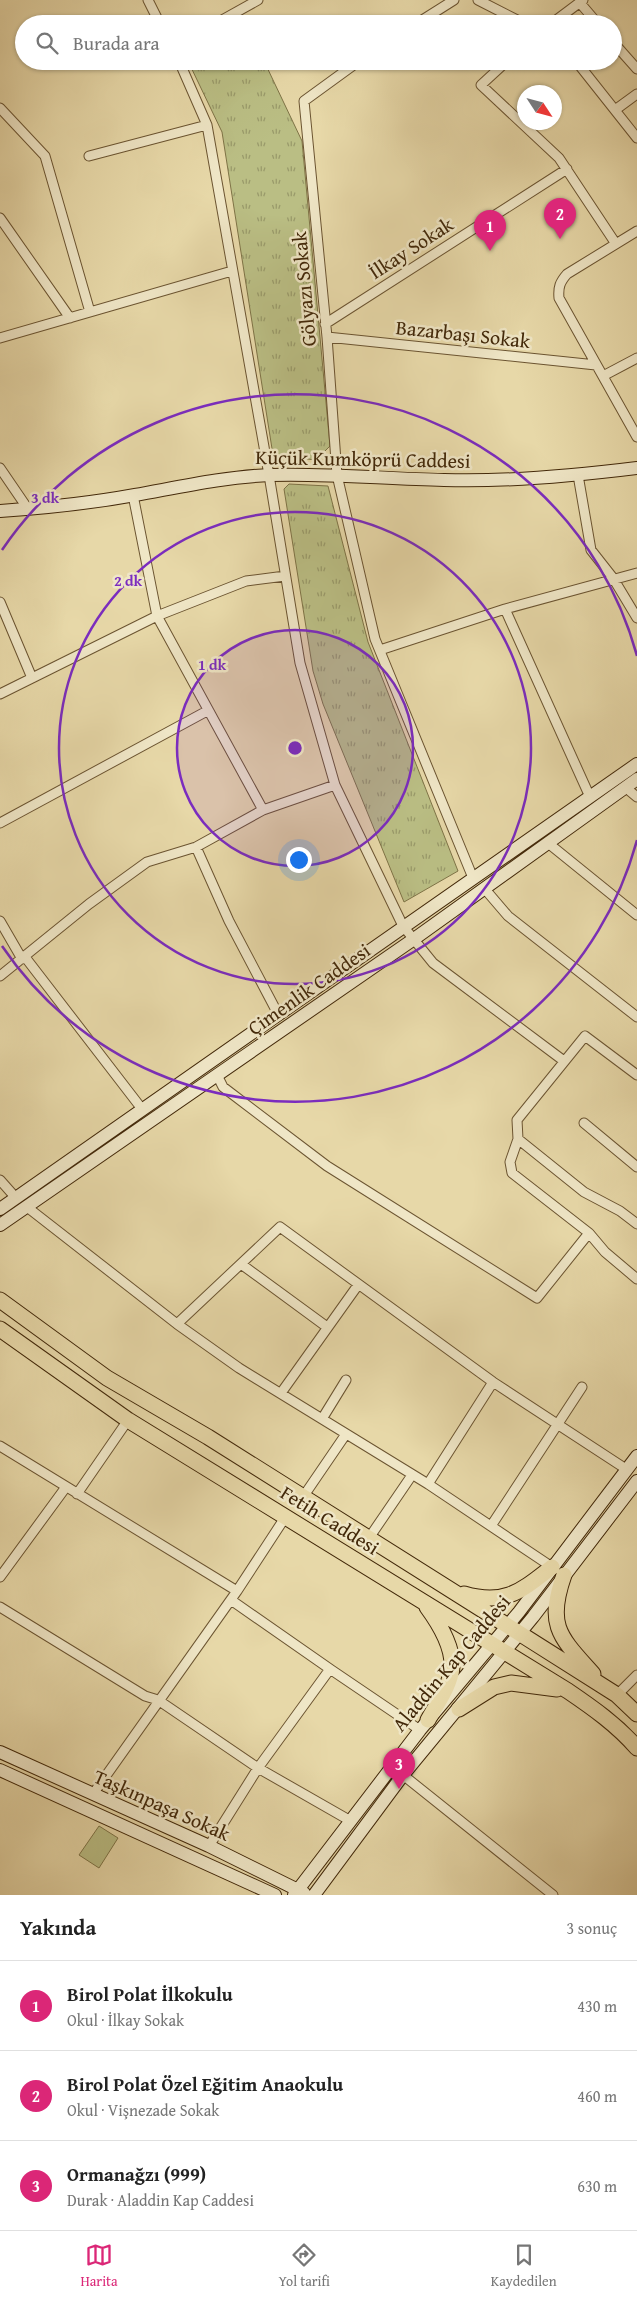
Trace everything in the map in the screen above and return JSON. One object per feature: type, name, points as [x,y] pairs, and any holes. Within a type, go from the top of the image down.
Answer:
[{"type":"main road","name":"Fetih Caddesi","points":[[0,1300],[107,1378],[208,1437],[450,1589],[617,1695],[637,1714]]},
{"type":"main road","name":"Fetih Caddesi","points":[[0,1329],[128,1420],[568,1691],[626,1734],[637,1748]]},
{"type":"main road","points":[[450,1589],[487,1599],[506,1598],[558,1571]]},
{"type":"main road","points":[[558,1571],[556,1617],[559,1631],[568,1646],[604,1687]]},
{"type":"main road","points":[[423,1601],[441,1628],[450,1652],[452,1667],[447,1684],[424,1725]]},
{"type":"main road","points":[[459,1709],[494,1687],[511,1683],[538,1685],[568,1691]]},
{"type":"street","points":[[148,0],[156,15]]},
{"type":"street","points":[[430,15],[454,0]]},
{"type":"street","points":[[478,0],[507,15]]},
{"type":"street","points":[[229,15],[252,1]]},
{"type":"street","points":[[563,15],[581,1],[591,15]]},
{"type":"street","points":[[622,52],[637,69]]},
{"type":"street","points":[[182,70],[207,125],[300,663],[335,785],[403,926],[433,963],[564,1061]]},
{"type":"street","name":"Gölyazı Sokak","points":[[346,70],[304,100],[327,337],[337,475],[376,640],[473,878]]},
{"type":"street","points":[[497,70],[481,85],[550,147],[567,169],[616,244]]},
{"type":"street","points":[[583,70],[637,138]]},
{"type":"street","points":[[615,110],[637,94]]},
{"type":"street","points":[[0,108],[45,156],[90,312]]},
{"type":"street","points":[[89,156],[207,125]]},
{"type":"street","name":"İlkay Sokak","points":[[325,324],[567,169]]},
{"type":"street","points":[[0,218],[70,318]]},
{"type":"street","points":[[637,231],[567,274],[558,289],[559,298],[637,437]]},
{"type":"street","points":[[0,338],[232,271]]},
{"type":"street","name":"Bazarbaşı Sokak","points":[[327,337],[596,365]]},
{"type":"street","points":[[603,376],[637,358]]},
{"type":"street","points":[[0,468],[28,509]]},
{"type":"street","name":"Küçük Kumköprü Caddesi","points":[[0,511],[133,495],[220,479],[269,475],[337,475],[445,480],[578,476],[637,468]]},
{"type":"street","points":[[578,476],[591,550],[613,578],[637,618]]},
{"type":"street","points":[[133,495],[157,616],[207,711],[263,810]]},
{"type":"street","points":[[380,650],[505,609],[637,573]]},
{"type":"street","points":[[0,694],[157,616],[246,581],[285,576]]},
{"type":"street","points":[[0,602],[32,678]]},
{"type":"street","points":[[505,609],[590,797]]},
{"type":"street","points":[[0,823],[207,711]]},
{"type":"street","name":"Çimenlik Caddesi","points":[[0,1209],[637,764]]},
{"type":"street","name":"Çimenlik Caddesi","points":[[0,1225],[414,939],[637,779]]},
{"type":"street","points":[[0,976],[89,904],[147,862],[196,848],[263,810],[335,785]]},
{"type":"street","points":[[625,788],[637,797]]},
{"type":"street","points":[[548,843],[637,915]]},
{"type":"street","points":[[196,848],[229,921],[278,1014]]},
{"type":"street","points":[[484,888],[508,916],[637,1017]]},
{"type":"street","points":[[0,921],[24,958],[142,1110]]},
{"type":"street","points":[[637,1075],[585,1036],[518,1120],[518,1139],[510,1162],[512,1173],[588,1233],[605,1252],[637,1279]]},
{"type":"street","points":[[217,1075],[223,1087],[327,1166],[537,1298],[588,1233]]},
{"type":"street","points":[[584,1123],[637,1166]]},
{"type":"street","points":[[518,1139],[584,1192],[620,1211],[637,1224]]},
{"type":"street","points":[[0,1180],[16,1198]]},
{"type":"street","points":[[27,1207],[177,1324],[240,1368],[428,1484],[558,1571]]},
{"type":"street","points":[[177,1324],[280,1227],[493,1382],[626,1469]]},
{"type":"street","points":[[241,1264],[327,1327]]},
{"type":"street","points":[[280,1393],[358,1285]]},
{"type":"street","points":[[322,1419],[346,1380]]},
{"type":"street","points":[[428,1484],[493,1382]]},
{"type":"street","points":[[491,1526],[582,1387]]},
{"type":"street","points":[[77,1494],[128,1420]]},
{"type":"street","points":[[303,1497],[346,1434]]},
{"type":"street","points":[[0,1446],[66,1488],[238,1591]]},
{"type":"street","name":"Aladdin Kap Caddesi","points":[[314,1895],[403,1775],[459,1709],[499,1648],[558,1571],[626,1469],[637,1456]]},
{"type":"street","points":[[369,1538],[412,1474]]},
{"type":"street","name":"Aladdin Kap Caddesi","points":[[558,1571],[637,1481]]},
{"type":"street","points":[[0,1577],[66,1488]]},
{"type":"street","points":[[93,1794],[158,1700],[238,1591],[286,1516]]},
{"type":"street","points":[[231,1600],[330,1669],[424,1725]]},
{"type":"street","points":[[0,1607],[145,1696],[158,1700],[258,1768],[349,1820]]},
{"type":"street","name":"Aladdin Kap Caddesi","points":[[300,1893],[349,1820],[424,1725],[499,1648]]},
{"type":"street","points":[[208,1846],[258,1768],[330,1669]]},
{"type":"street","points":[[617,1695],[637,1675]]},
{"type":"street","name":"Taşkınpaşa Sokak","points":[[0,1752],[208,1846],[300,1893]]},
{"type":"street","points":[[0,1770],[275,1895]]},
{"type":"street","points":[[403,1775],[553,1895]]},
{"type":"green space","points":[[192,70],[268,70],[302,141],[330,446],[316,460],[273,455],[222,132]]},
{"type":"green space","points":[[289,484],[328,486],[368,642],[458,871],[404,902],[323,704],[313,671],[284,489]]},
{"type":"green space","points":[[99,1826],[118,1838],[99,1868],[79,1855]]},
{"type":"place","name":"Birol Polat Özel Eğitim Anaokulu","points":[[560,239]]},
{"type":"place","name":"Birol Polat İlkokulu","points":[[490,251]]},
{"type":"place","name":"Ormanağzı (999)","points":[[399,1789]]}]
